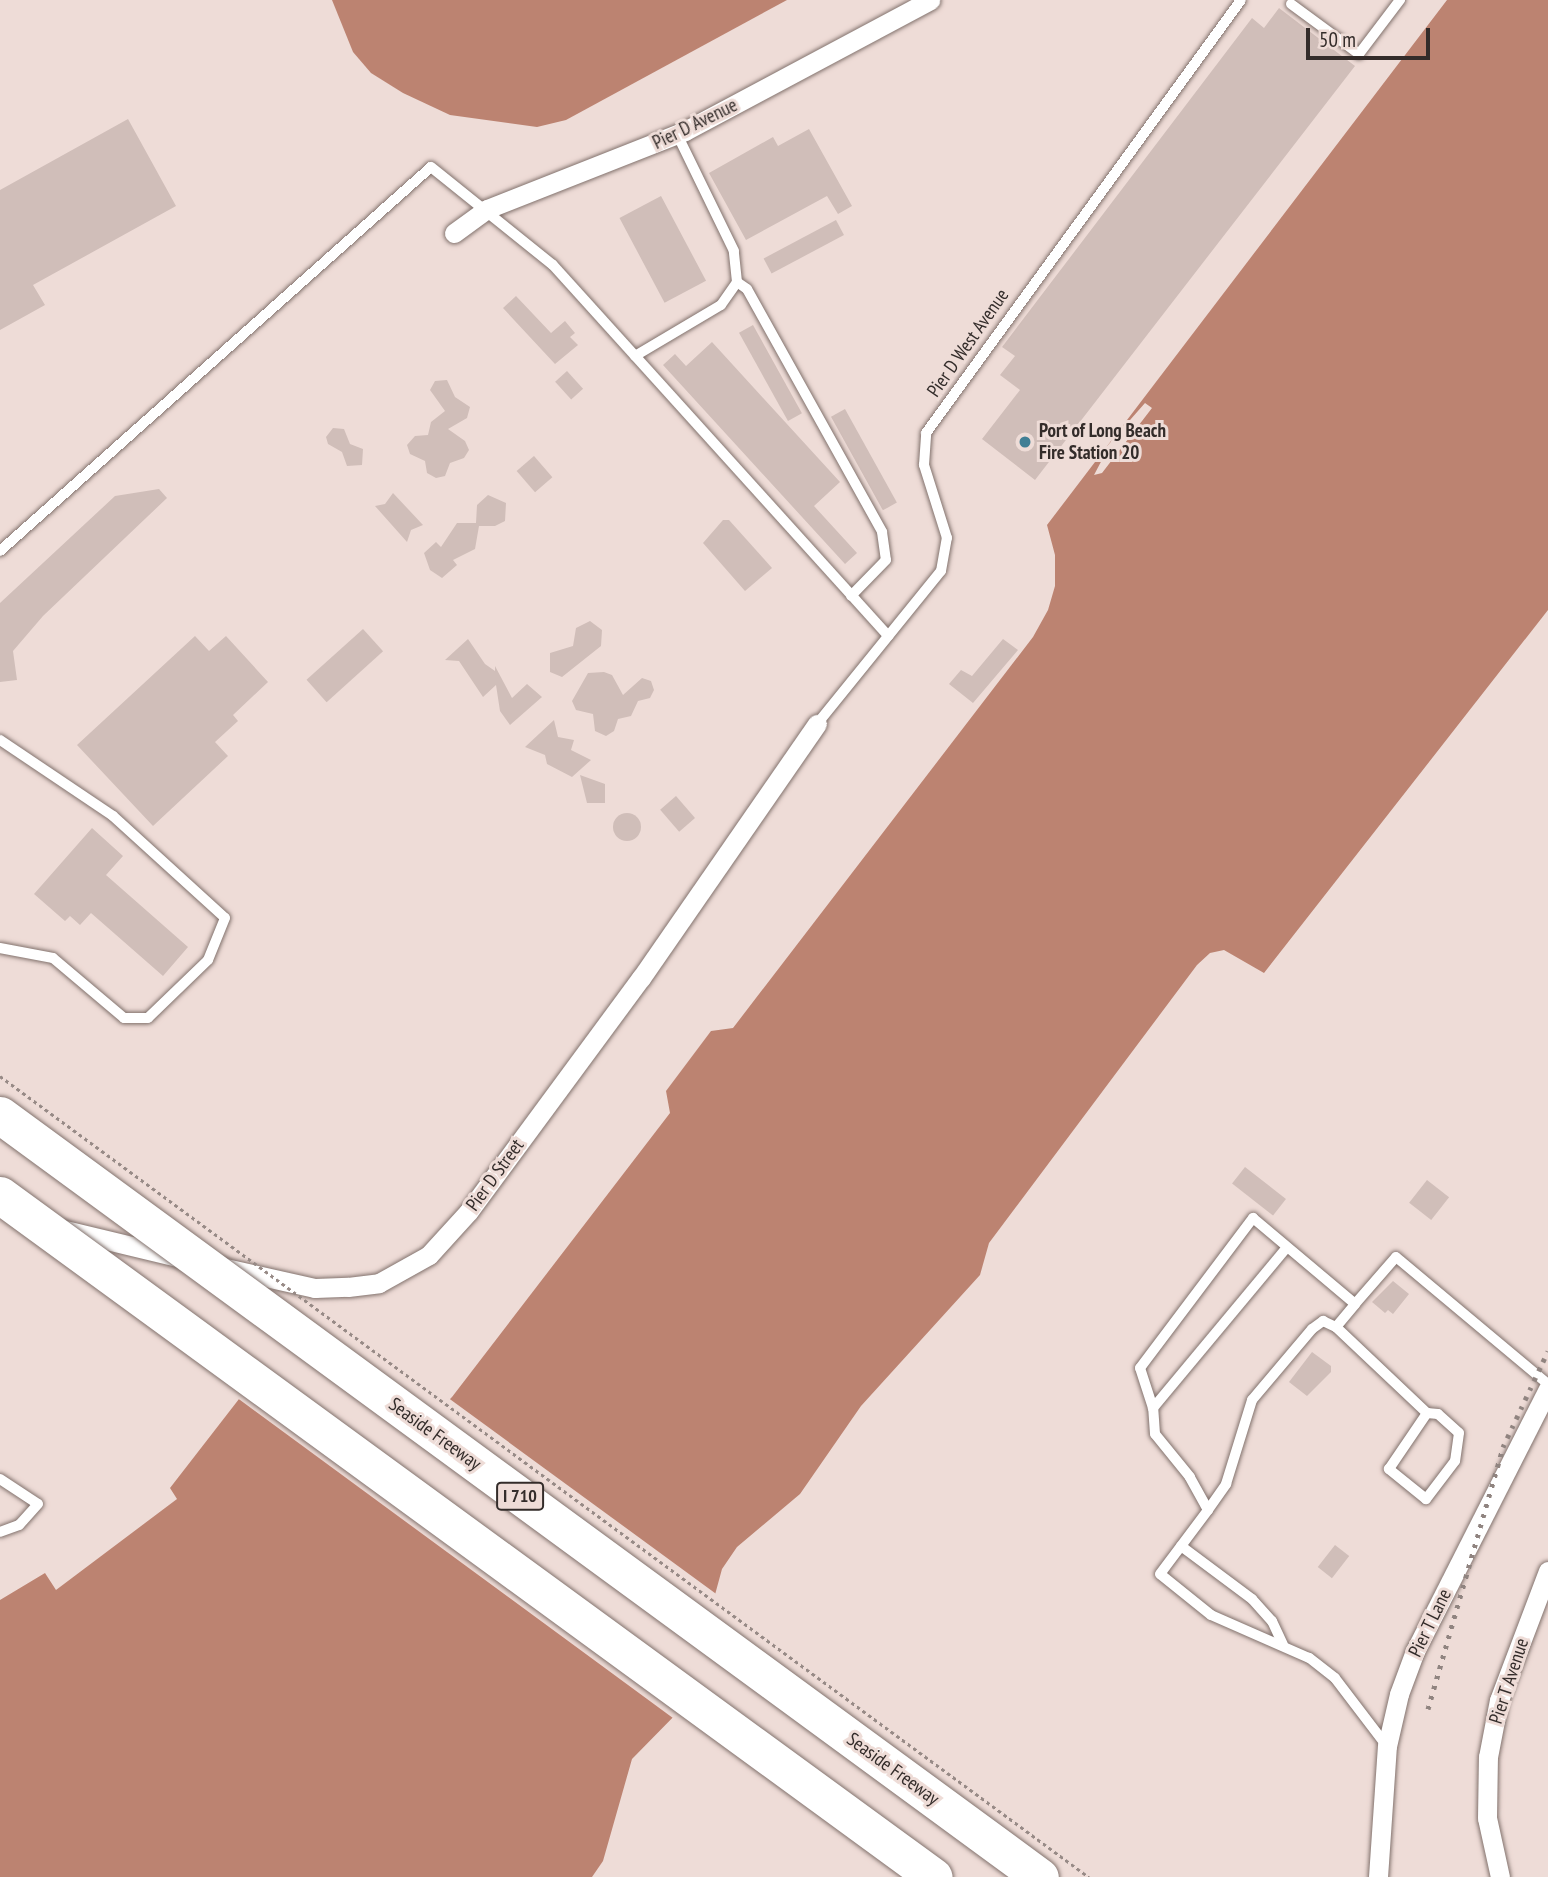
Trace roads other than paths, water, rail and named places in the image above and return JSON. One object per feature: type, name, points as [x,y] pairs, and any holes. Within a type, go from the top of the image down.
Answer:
[{"type":"highway","name":"Seaside Freeway","points":[[0,1115],[1040,1877]]},
{"type":"highway","points":[[0,1195],[934,1877]]},
{"type":"street","name":"Pier D Avenue","points":[[454,233],[487,209],[677,134],[930,0]]},
{"type":"street","name":"Pier D Street","points":[[0,1201],[77,1235],[315,1288],[379,1283],[405,1270],[429,1255],[470,1211],[641,978],[817,724]]},
{"type":"street","name":"Pier T Lane","points":[[1378,1877],[1387,1746],[1415,1651],[1548,1387]]},
{"type":"street","name":"Pier T Avenue","points":[[1500,1877],[1487,1818],[1488,1757],[1499,1700],[1548,1571]]},
{"type":"lane","name":"Pier D West Avenue","points":[[817,724],[941,571],[947,538],[924,465],[926,433],[1241,0]]},
{"type":"lane","points":[[1291,4],[1359,54],[1400,0]]},
{"type":"lane","points":[[635,356],[721,305],[737,282],[734,251],[677,134]]},
{"type":"lane","points":[[0,551],[395,194],[431,167],[487,209],[553,265],[888,636]]},
{"type":"lane","points":[[737,282],[747,289],[882,532],[886,561],[851,596]]},
{"type":"lane","points":[[0,740],[113,816],[225,918],[208,960],[148,1018],[124,1018],[53,957],[0,948]]},
{"type":"lane","points":[[1208,1510],[1190,1477],[1155,1434],[1153,1408],[1140,1368],[1253,1218],[1355,1304]]},
{"type":"lane","points":[[1153,1408],[1287,1247]]},
{"type":"lane","points":[[1336,1327],[1396,1257],[1548,1387]]},
{"type":"lane","points":[[1387,1746],[1335,1678],[1283,1646],[1211,1615],[1160,1574],[1226,1484],[1252,1400],[1312,1329],[1323,1321],[1336,1327],[1427,1413],[1438,1415],[1459,1433],[1455,1461],[1426,1499],[1389,1469],[1427,1413]]},
{"type":"lane","points":[[0,1479],[38,1504],[19,1525],[0,1532]]},
{"type":"lane","points":[[1181,1546],[1252,1599],[1272,1621],[1283,1646]]},
{"type":"railway","points":[[1428,1709],[1503,1447],[1548,1351]]},
{"type":"place","name":"Port of Long Beach Fire Station 20","points":[[1025,442]]}]
